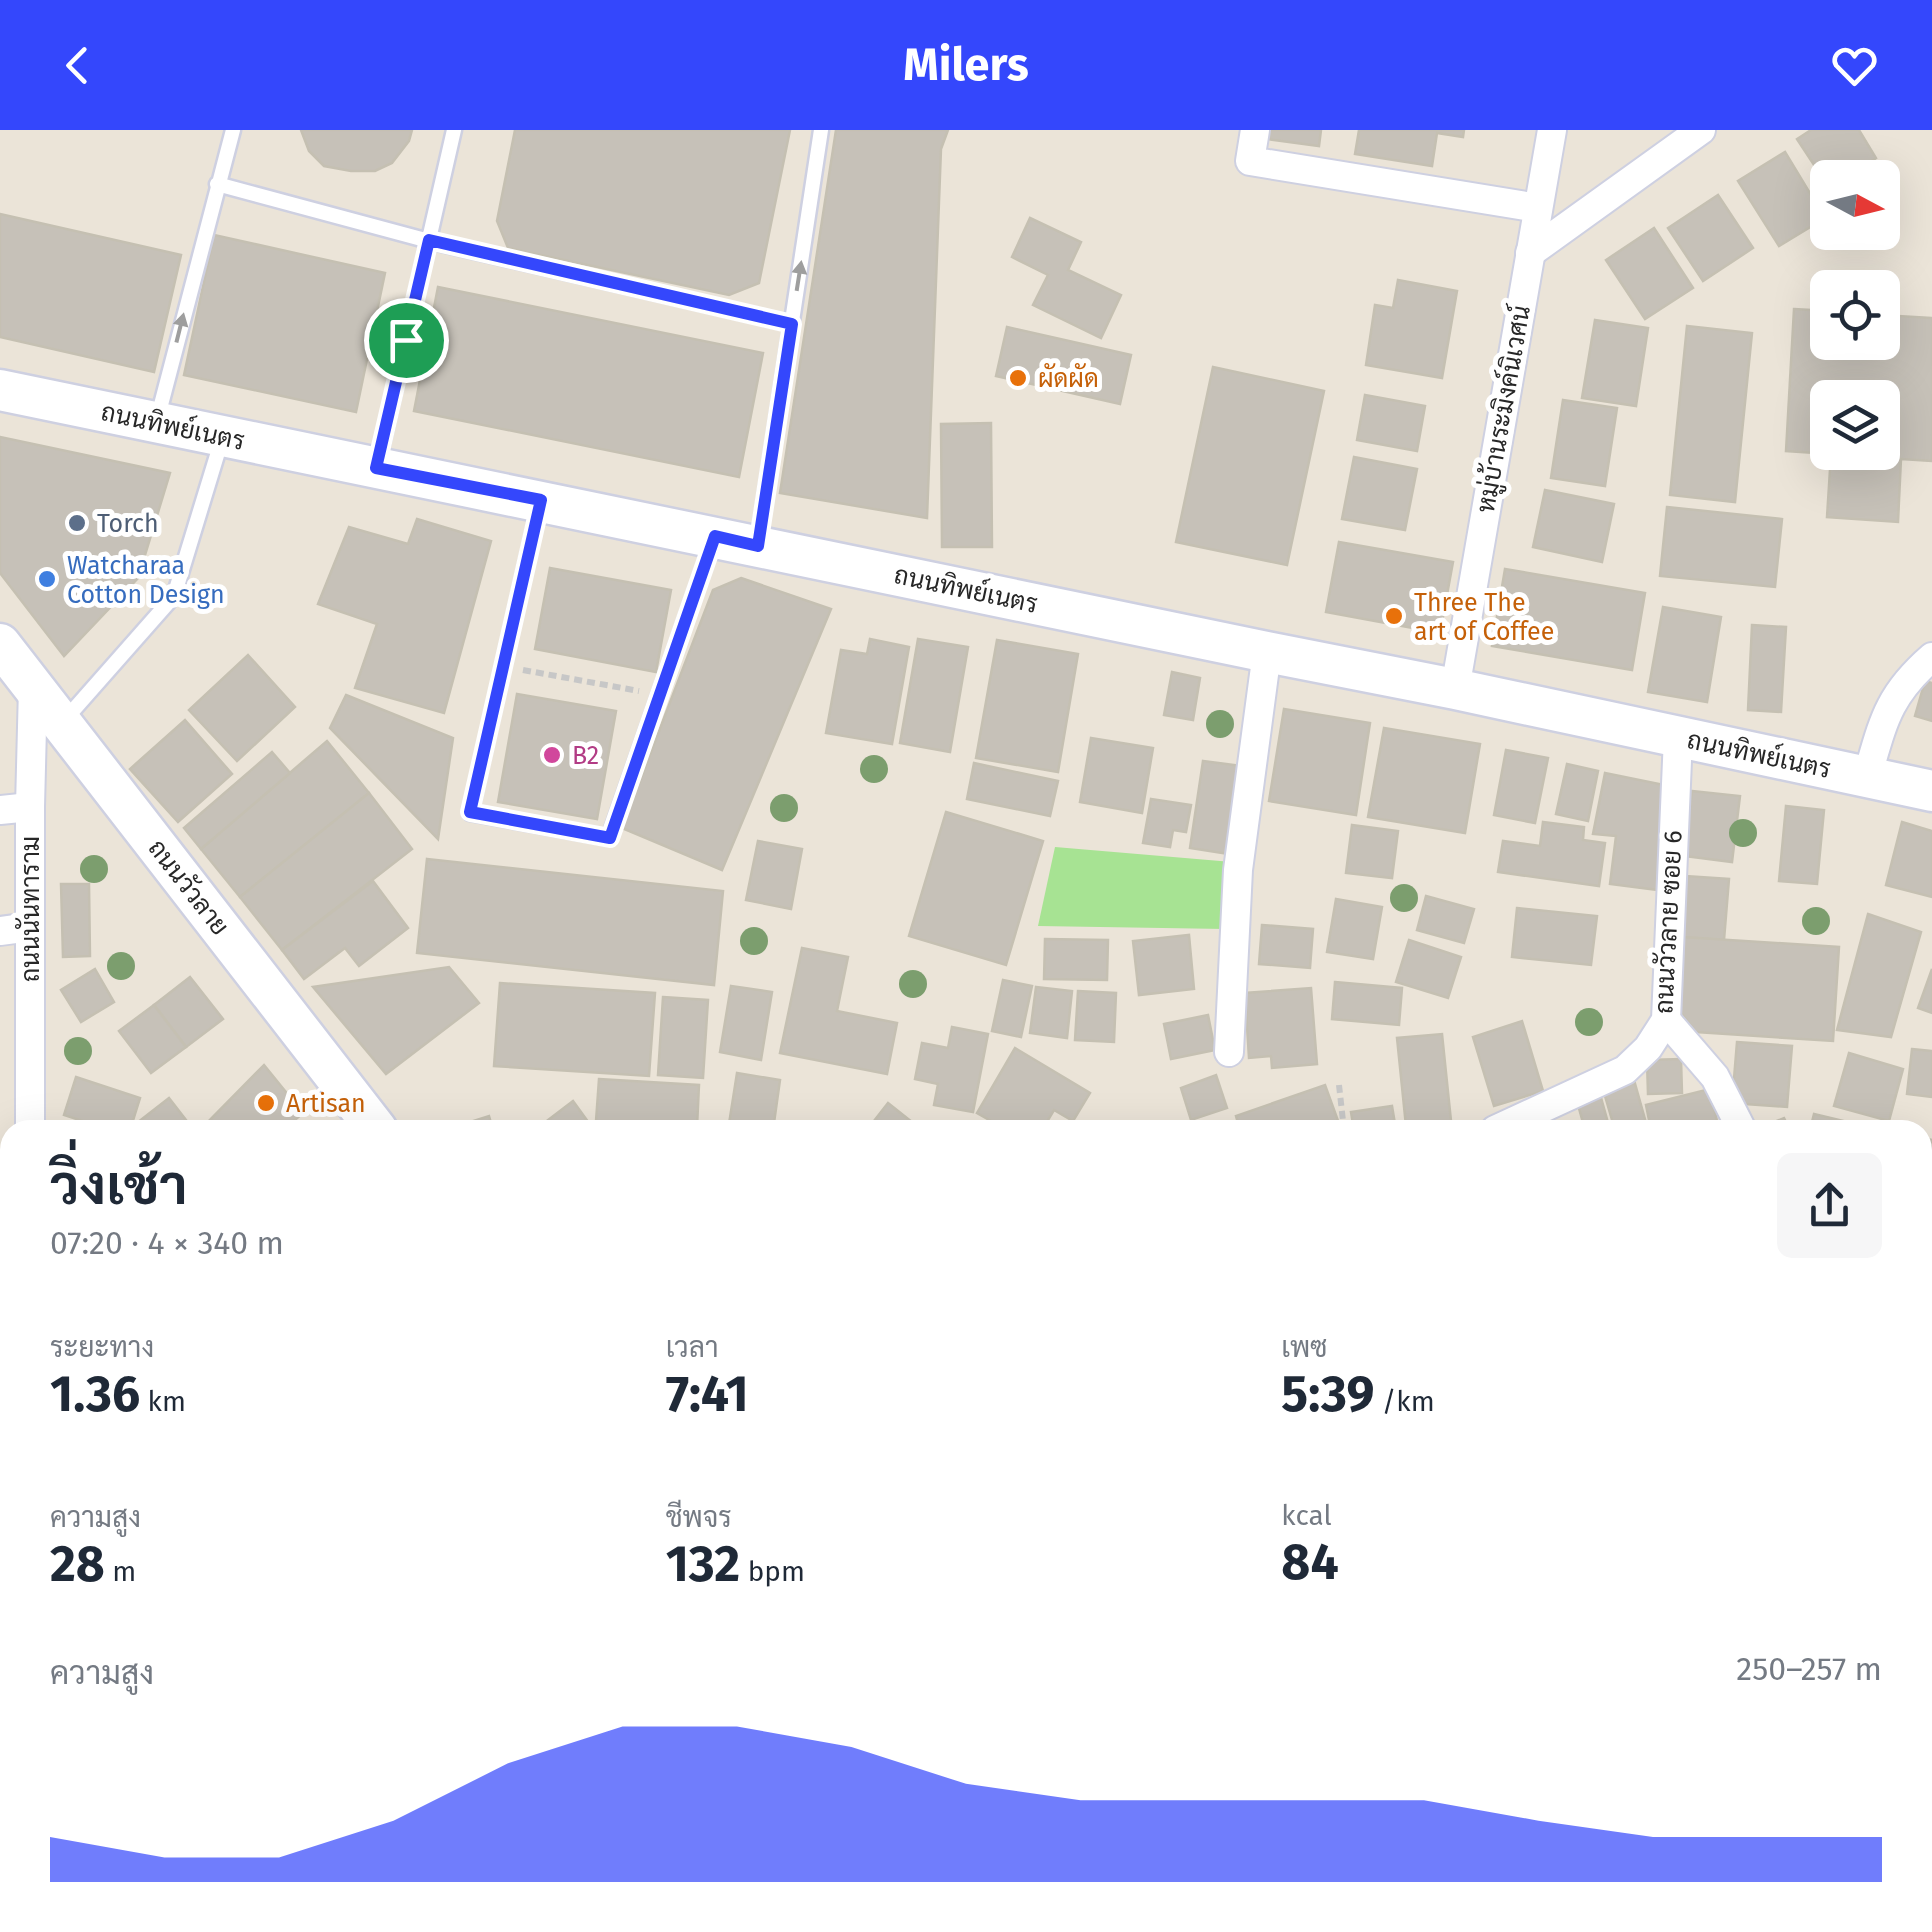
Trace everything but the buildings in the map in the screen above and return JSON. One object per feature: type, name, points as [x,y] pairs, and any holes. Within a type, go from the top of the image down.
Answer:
[{"type":"main road","name":"ถนนทิพย์เนตร","points":[[0,390],[1932,791]]},
{"type":"main road","name":"ถนนวัวลาย","points":[[0,644],[370,1120]]},
{"type":"street","points":[[1255,130],[1250,161],[1538,208]]},
{"type":"street","name":"หมู่บ้านระมิงค์นิเวศน์","points":[[1455,689],[1552,130]]},
{"type":"street","points":[[1530,253],[1701,130]]},
{"type":"street","points":[[1229,1052],[1238,870],[1267,652]]},
{"type":"street","points":[[1867,777],[1886,714],[1899,692],[1932,657]]},
{"type":"street","name":"ถนนนันทาราม","points":[[30,1120],[33,687]]},
{"type":"street","name":"ถนนวัวลาย ซอย 6","points":[[1517,1120],[1626,1070],[1648,1048],[1666,1020],[1678,737]]},
{"type":"street","points":[[0,810],[30,807]]},
{"type":"street","points":[[0,931],[30,928]]},
{"type":"street","points":[[1666,1020],[1715,1076],[1737,1120]]},
{"type":"lane","points":[[156,423],[232,130]]},
{"type":"lane","points":[[376,468],[454,130]]},
{"type":"lane","points":[[758,546],[821,130]]},
{"type":"lane","points":[[217,184],[429,240],[792,324]]},
{"type":"lane","points":[[62,724],[174,596],[223,437]]},
{"type":"lane","points":[[541,500],[470,812],[610,838],[715,536]]},
{"type":"path","points":[[503,666],[660,694]]},
{"type":"path","points":[[1339,1086],[1343,1120]]},
{"type":"green space","points":[[1055,847],[1232,862],[1225,929],[1038,926]]},
{"type":"place","name":"ผัดผัด","points":[[1018,378]]},
{"type":"place","name":"Torch","points":[[77,523]]},
{"type":"place","name":"Watcharaa Cotton Design","points":[[47,579]]},
{"type":"place","name":"Three The art of Coffee","points":[[1394,616]]},
{"type":"place","name":"B2","points":[[552,755]]},
{"type":"place","name":"Artisan","points":[[266,1103]]},
{"type":"route","points":[[429,240],[792,324],[758,546],[715,536],[610,838],[470,812],[541,500],[376,468],[406,340],[429,240]]}]
